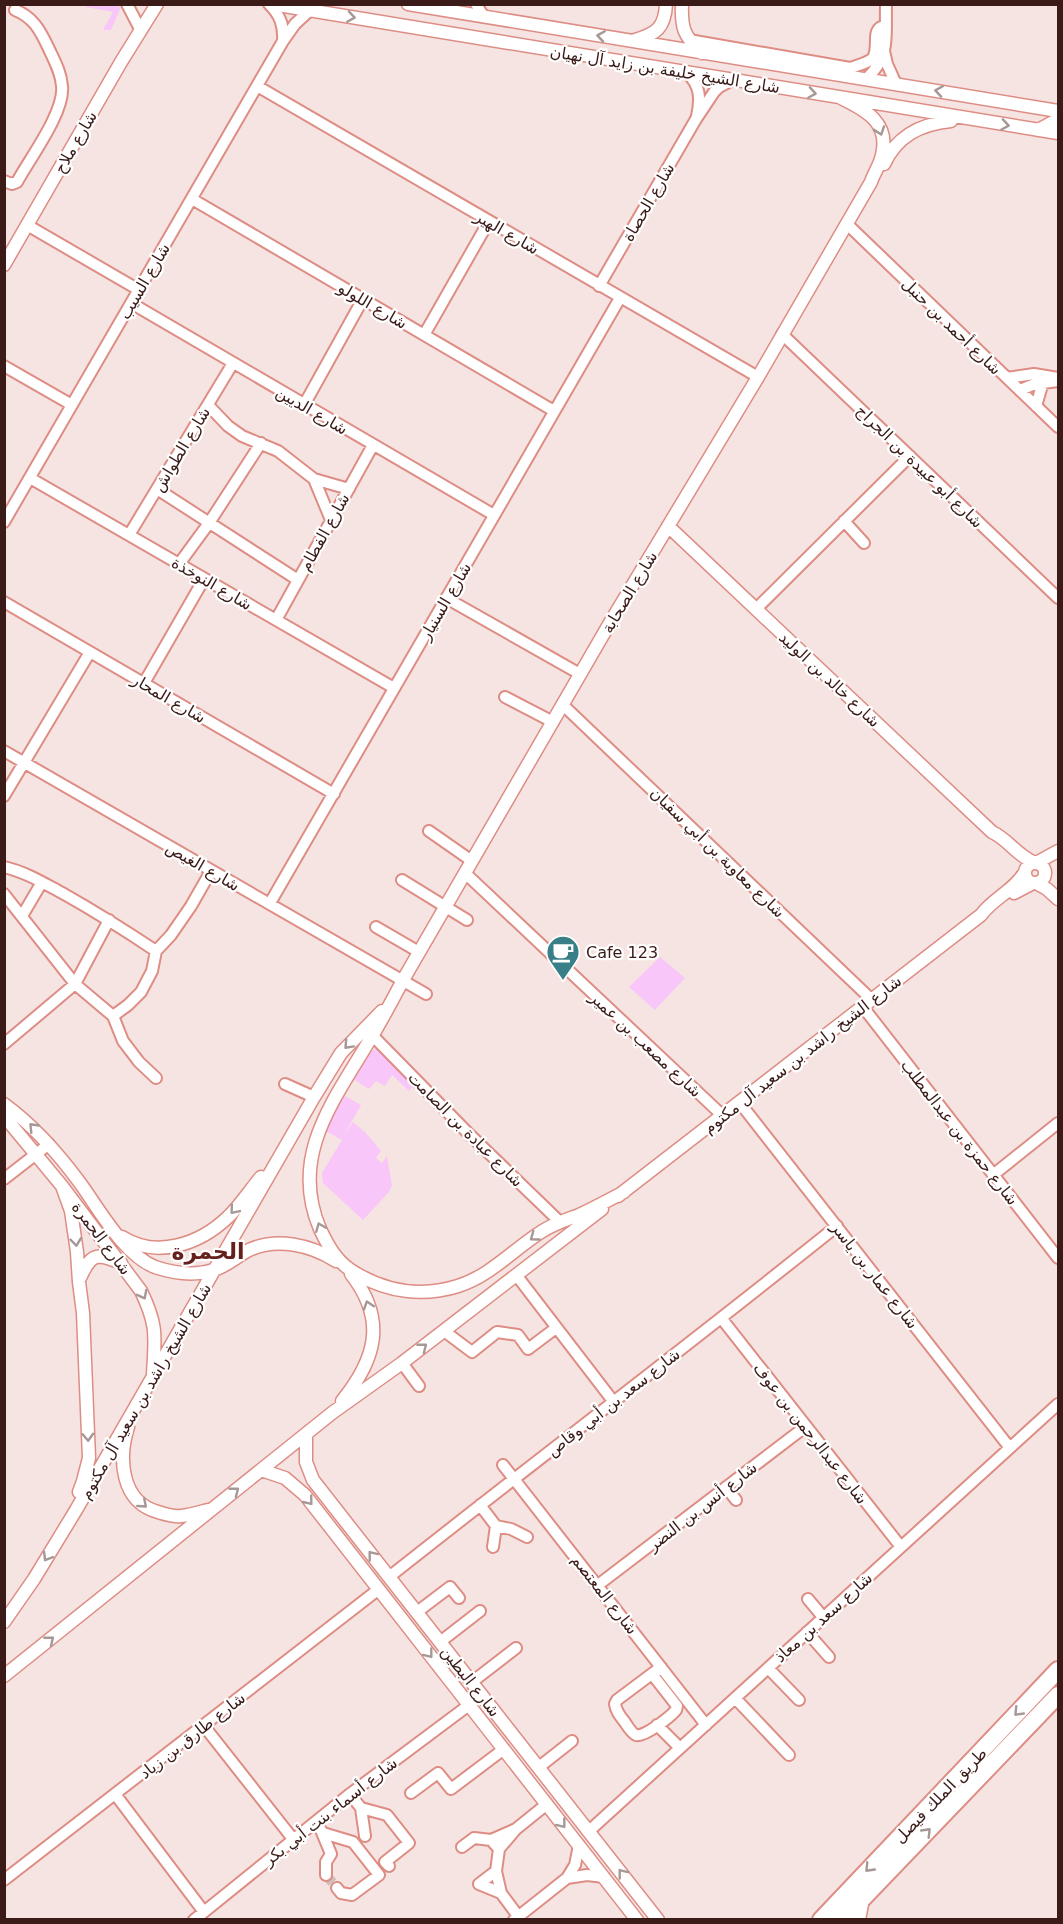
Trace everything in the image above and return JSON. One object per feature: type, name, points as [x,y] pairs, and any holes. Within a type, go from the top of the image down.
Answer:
[{"type":"main road","name":"طريق الملك فيصل","points":[[821,1920],[1059,1670]]},
{"type":"main road","name":"طريق الملك فيصل","points":[[842,1920],[1059,1695]]},
{"type":"street","points":[[128,4],[143,24]]},
{"type":"street","name":"شارع ملاح","points":[[143,24],[146,4]]},
{"type":"street","name":"شارع ملاح","points":[[4,265],[143,24],[157,4]]},
{"type":"street","points":[[271,4],[281,20],[284,30],[283,40]]},
{"type":"street","name":"شارع الشيخ خليفة بن زايد آل نهيان","points":[[271,4],[1059,133]]},
{"type":"street","name":"شارع الشيخ خليفة بن زايد آل نهيان","points":[[408,4],[444,7],[484,17],[1059,111]]},
{"type":"street","points":[[476,4],[484,17]]},
{"type":"street","points":[[632,41],[645,38],[658,30],[664,19],[666,4]]},
{"type":"street","points":[[682,4],[681,23],[685,35],[701,53]]},
{"type":"street","points":[[886,4],[884,51],[896,84]]},
{"type":"street","points":[[4,181],[12,184],[17,182],[58,110],[63,91],[59,71],[39,30],[32,20],[15,9]]},
{"type":"street","name":"شارع السيب","points":[[4,522],[283,40],[309,10]]},
{"type":"street","points":[[689,40],[850,68],[872,58],[877,30],[885,26]]},
{"type":"street","points":[[866,79],[879,66],[884,51]]},
{"type":"street","name":"شارع الحصاة","points":[[687,73],[695,82],[699,93],[696,119]]},
{"type":"street","name":"شارع الحصاة","points":[[599,286],[696,119],[714,92],[732,80]]},
{"type":"street","name":"شارع الهير","points":[[257,86],[758,377]]},
{"type":"street","name":"شارع الصحابة","points":[[390,1005],[580,674],[758,377],[871,182],[883,153],[881,130],[867,111],[841,98]]},
{"type":"street","name":"شارع الصحابة","points":[[871,182],[878,175],[896,145],[907,135],[928,124],[969,119]]},
{"type":"street","points":[[1038,130],[1053,122],[1059,122]]},
{"type":"street","name":"شارع اللولو","points":[[192,199],[554,411]]},
{"type":"street","points":[[424,335],[489,221]]},
{"type":"street","name":"شارع أحمد بن حنبل","points":[[847,224],[1059,427]]},
{"type":"street","points":[[27,225],[139,290]]},
{"type":"street","name":"شارع السنيار","points":[[270,903],[620,298]]},
{"type":"street","points":[[304,405],[363,299]]},
{"type":"street","name":"شارع الديين","points":[[132,303],[494,515]]},
{"type":"street","name":"شارع أبو عبيدة بن الجراح","points":[[783,334],[1059,598]]},
{"type":"street","name":"شارع الطواش","points":[[129,535],[233,363]]},
{"type":"street","points":[[4,366],[72,405]]},
{"type":"street","points":[[1007,378],[1034,374],[1059,380]]},
{"type":"street","points":[[1020,390],[1043,382],[1059,380]]},
{"type":"street","points":[[1036,406],[1043,382]]},
{"type":"street","points":[[208,405],[228,426],[242,436],[278,451],[314,479],[349,489]]},
{"type":"street","points":[[179,564],[209,523],[261,442]]},
{"type":"street","name":"شارع الفطام","points":[[276,620],[373,445]]},
{"type":"street","points":[[756,609],[910,456]]},
{"type":"street","name":"شارع النوخذة","points":[[30,478],[394,688]]},
{"type":"street","points":[[314,479],[331,520]]},
{"type":"street","points":[[157,489],[298,580]]},
{"type":"street","points":[[844,521],[864,543]]},
{"type":"street","name":"شارع خالد بن الوليد","points":[[668,526],[992,832],[996,840],[1030,868]]},
{"type":"street","points":[[144,683],[204,579]]},
{"type":"street","points":[[446,598],[580,674]]},
{"type":"street","name":"شارع المحار","points":[[4,602],[334,794]]},
{"type":"street","points":[[4,796],[90,652]]},
{"type":"street","points":[[505,697],[553,722]]},
{"type":"street","name":"شارع معاوية بن أبي سفيان","points":[[563,705],[868,1003]]},
{"type":"street","name":"شارع الغيص","points":[[4,751],[426,994]]},
{"type":"street","points":[[429,831],[472,861]]},
{"type":"street","name":"شارع الشيخ راشد بن سعيد آل مكتوم","points":[[981,915],[988,906],[1017,884],[1030,868],[1059,851]]},
{"type":"street","name":"شارع الشيخ راشد بن سعيد آل مكتوم","points":[[4,1676],[332,1413],[517,1276],[981,915],[1016,891],[1039,879],[1059,857]]},
{"type":"street","points":[[4,867],[14,869],[42,882],[109,920],[156,951]]},
{"type":"street","points":[[1039,879],[1042,867],[1030,868],[1027,879],[1039,879],[1059,893]]},
{"type":"street","points":[[113,1016],[141,992],[152,971],[156,951],[171,935],[211,871]]},
{"type":"street","name":"شارع مصعب بن عمير","points":[[465,873],[723,1116]]},
{"type":"street","points":[[1039,879],[1059,899]]},
{"type":"street","points":[[402,880],[467,920]]},
{"type":"street","points":[[22,916],[42,882]]},
{"type":"street","points":[[4,894],[75,984],[113,1016],[123,1041],[139,1062],[156,1078]]},
{"type":"street","points":[[4,1044],[75,984],[109,920]]},
{"type":"street","points":[[376,927],[419,952]]},
{"type":"street","name":"شارع حمزة بن عبدالمطلب","points":[[868,1003],[993,1175],[1059,1258]]},
{"type":"street","name":"شارع الشيخ راشد بن سعيد آل مكتوم","points":[[390,1005],[324,1121],[311,1156],[309,1197],[328,1246],[344,1266],[373,1283],[390,1289],[410,1292],[434,1291],[457,1286],[476,1279],[542,1231],[624,1192]]},
{"type":"street","name":"شارع الشيخ راشد بن سعيد آل مكتوم","points":[[4,1622],[63,1531],[341,1053],[390,1005]]},
{"type":"street","name":"شارع عبادة بن الصامت","points":[[373,1036],[560,1222]]},
{"type":"street","points":[[285,1084],[314,1097]]},
{"type":"street","name":"شارع عمار بن ياسر","points":[[740,1103],[1010,1448]]},
{"type":"street","name":"شارع الحمرة","points":[[4,1104],[23,1117],[49,1144],[138,1257],[153,1266],[185,1273],[215,1270]]},
{"type":"street","name":"شارع الحمرة","points":[[4,1116],[62,1186],[141,1291],[150,1310],[154,1326],[156,1342],[152,1378]]},
{"type":"street","points":[[993,1175],[1059,1124]]},
{"type":"street","points":[[4,1179],[49,1144]]},
{"type":"street","points":[[118,1234],[139,1245],[166,1248],[188,1244],[208,1234],[230,1216],[284,1148]]},
{"type":"street","points":[[62,1186],[74,1225],[83,1313],[89,1458],[84,1481],[63,1531]]},
{"type":"street","points":[[560,1222],[570,1224],[569,1236]]},
{"type":"street","name":"شارع سعد بن أبي وقاص","points":[[389,1577],[722,1319],[837,1226]]},
{"type":"street","points":[[215,1270],[251,1249],[292,1244],[313,1248],[344,1266],[362,1288],[370,1306],[374,1326],[368,1364],[332,1413]]},
{"type":"street","points":[[79,1282],[86,1264],[93,1257],[100,1256],[121,1263]]},
{"type":"street","points":[[517,1276],[614,1401]]},
{"type":"street","name":"شارع عبدالرحمن بن عوف","points":[[722,1319],[901,1547]]},
{"type":"street","points":[[444,1331],[472,1352],[497,1332],[518,1335],[528,1349],[556,1328]]},
{"type":"street","points":[[402,1363],[419,1386]]},
{"type":"street","name":"شارع سعد بن معاذ","points":[[589,1831],[1059,1404]]},
{"type":"street","points":[[133,1412],[124,1438],[123,1471],[128,1488],[150,1510],[180,1516],[213,1508]]},
{"type":"street","name":"شارع أنس بن النضر","points":[[598,1586],[805,1427]]},
{"type":"street","name":"شارع البطين","points":[[306,1434],[306,1462],[313,1480],[658,1920]]},
{"type":"street","name":"شارع المعتصم","points":[[503,1465],[598,1586],[657,1670],[706,1725]]},
{"type":"street","name":"شارع البطين","points":[[261,1470],[278,1475],[299,1489],[637,1920]]},
{"type":"street","points":[[726,1487],[736,1500]]},
{"type":"street","points":[[480,1505],[496,1526],[529,1535]]},
{"type":"street","points":[[493,1547],[496,1526]]},
{"type":"street","points":[[417,1612],[450,1587],[459,1598]]},
{"type":"street","name":"شارع طارق بن زياد","points":[[4,1880],[378,1589]]},
{"type":"street","points":[[808,1599],[824,1617]]},
{"type":"street","points":[[440,1642],[480,1611]]},
{"type":"street","points":[[807,1632],[829,1657]]},
{"type":"street","points":[[472,1682],[516,1648]]},
{"type":"street","points":[[768,1668],[799,1700]]},
{"type":"street","points":[[657,1670],[677,1706],[672,1714],[657,1725],[638,1736],[615,1710],[617,1700],[657,1670]]},
{"type":"street","points":[[735,1698],[789,1755]]},
{"type":"street","name":"شارع أسماء بنت أبي بكر","points":[[194,1920],[350,1794],[469,1705]]},
{"type":"street","points":[[657,1725],[680,1748]]},
{"type":"street","points":[[204,1726],[293,1839]]},
{"type":"street","points":[[517,1766],[525,1764],[539,1767],[572,1741]]},
{"type":"street","points":[[411,1793],[438,1773],[451,1789],[504,1749]]},
{"type":"street","points":[[115,1794],[204,1912]]},
{"type":"street","points":[[350,1794],[361,1808],[365,1836]]},
{"type":"street","points":[[547,1804],[516,1829],[499,1849],[496,1871],[501,1893],[516,1918],[567,1878],[576,1861],[579,1845]]},
{"type":"street","points":[[361,1808],[387,1815],[409,1843],[385,1862],[389,1866]]},
{"type":"street","points":[[314,1823],[323,1833],[331,1854],[326,1862],[326,1875]]},
{"type":"street","points":[[462,1847],[474,1838],[491,1840],[516,1829]]},
{"type":"street","points":[[323,1833],[353,1842],[379,1875],[352,1895],[341,1893],[337,1888]]},
{"type":"street","points":[[491,1840],[499,1849]]},
{"type":"street","points":[[496,1871],[479,1884],[501,1893]]},
{"type":"street","points":[[567,1878],[582,1875],[604,1877]]},
{"type":"street","points":[[859,1920],[863,1899]]},
{"type":"shaded area","points":[[109,4],[121,7],[111,30],[103,30],[113,12],[86,7],[86,5]]},
{"type":"shaded area","points":[[660,957],[685,978],[655,1010],[629,987]]},
{"type":"shaded area","points":[[377,1049],[415,1085],[409,1091],[392,1075],[385,1086],[376,1081],[369,1089],[353,1079],[365,1057]]},
{"type":"shaded area","points":[[343,1095],[361,1105],[343,1137],[353,1122],[365,1132],[381,1151],[376,1158],[382,1163],[387,1156],[392,1186],[363,1220],[323,1183],[322,1173],[342,1140],[324,1130]]},
{"type":"tunnel","points":[[326,1875],[337,1888]]},
{"type":"place","name":"Cafe 123","points":[[563,981]]},
{"type":"district","name":"الحمرة","points":[[208,1251]]}]
